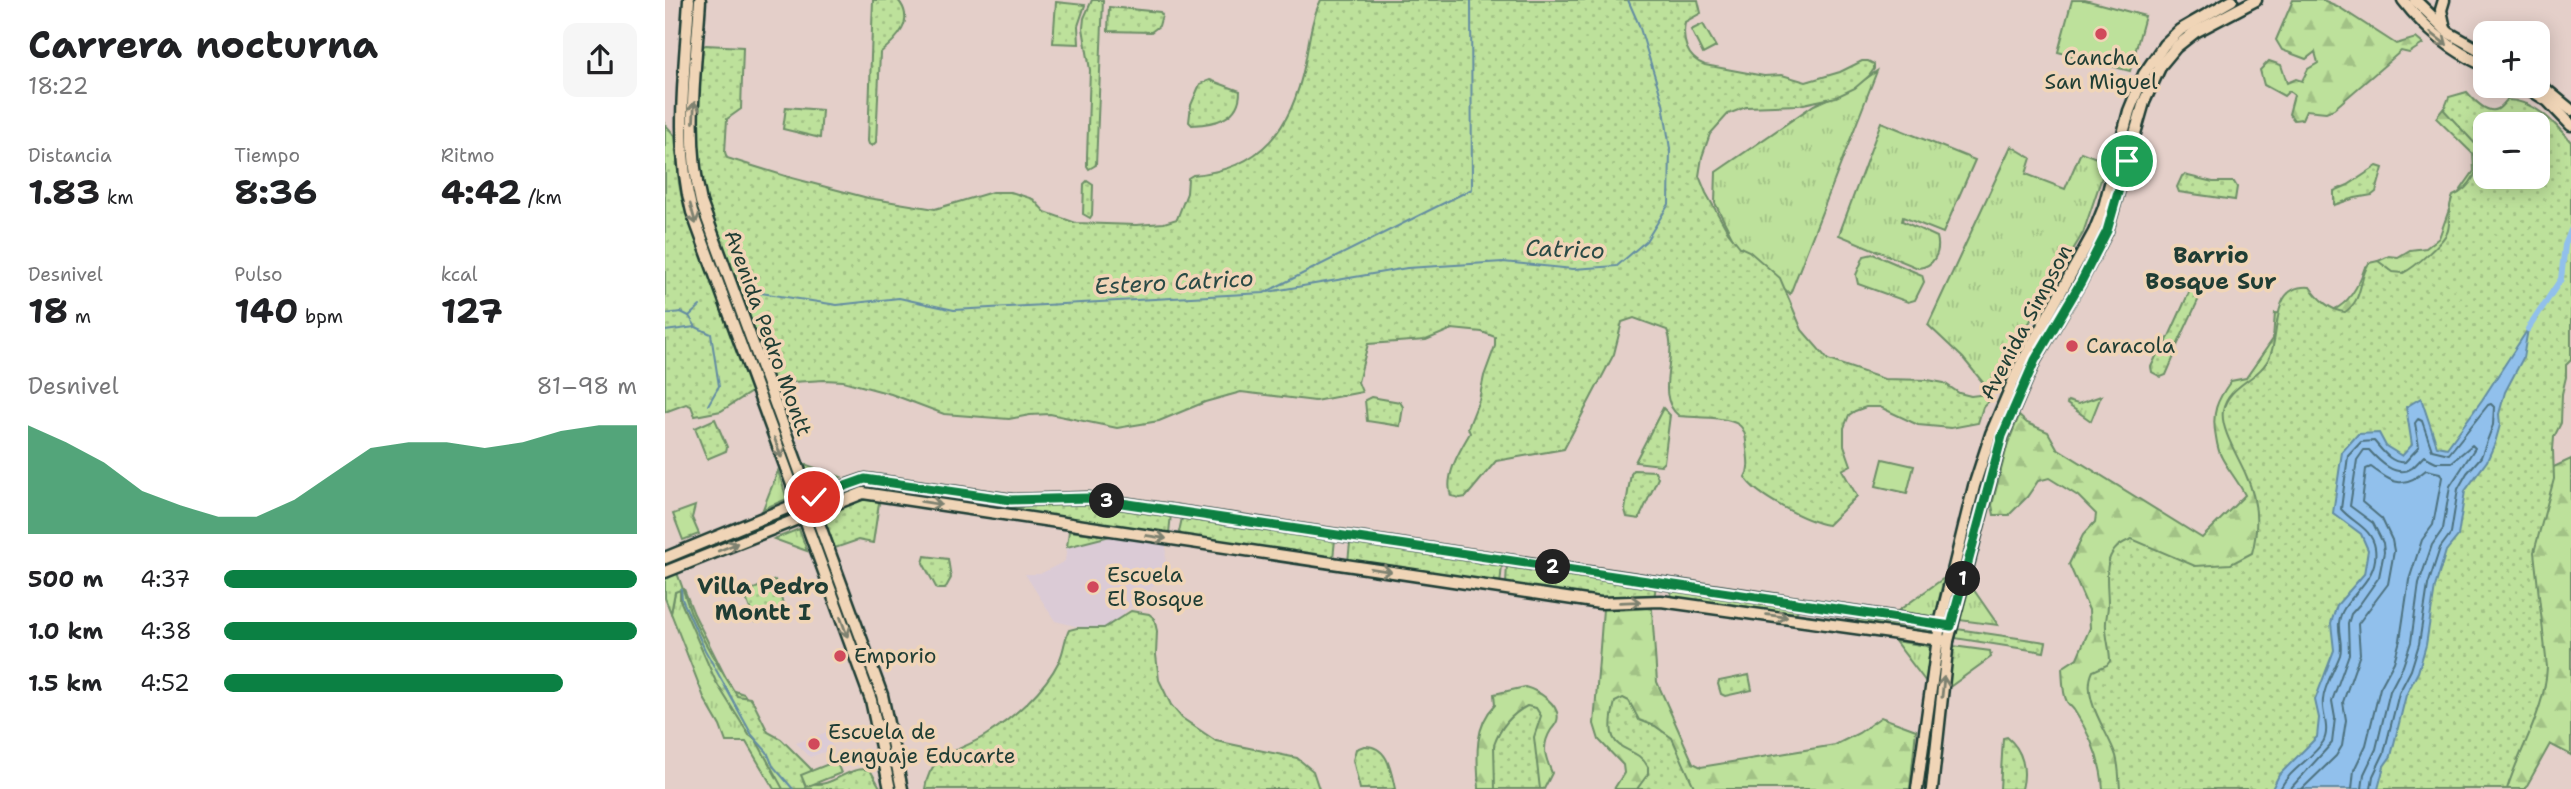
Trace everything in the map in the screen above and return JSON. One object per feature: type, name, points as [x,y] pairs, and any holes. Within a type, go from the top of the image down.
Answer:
[{"type":"main road","name":"Avenida Pedro Montt","points":[[689,0],[681,139],[688,197],[696,227],[804,501]]},
{"type":"main road","name":"Avenida Pedro Montt","points":[[700,0],[692,139],[698,190],[871,700],[890,789]]},
{"type":"main road","name":"Avenida Simpson","points":[[1932,789],[1943,640],[1940,624],[1974,486],[1991,434],[2019,368],[2108,213],[2129,111],[2150,63],[2180,30],[2232,0]]},
{"type":"main road","name":"Avenida Simpson","points":[[1917,789],[1943,640],[1951,626],[2002,436],[2029,373],[2081,282],[2108,213],[2142,109],[2161,65],[2176,47],[2205,25],[2256,0]]},
{"type":"main road","points":[[2403,0],[2418,20],[2439,40],[2473,59]]},
{"type":"main road","points":[[2415,0],[2445,30],[2473,45]]},
{"type":"main road","points":[[2444,0],[2441,10],[2445,30]]},
{"type":"main road","points":[[2142,109],[2136,104],[2150,63]]},
{"type":"main road","points":[[2550,93],[2571,110]]},
{"type":"main road","points":[[2543,98],[2571,125]]},
{"type":"main road","points":[[665,558],[865,479],[1011,500],[1088,498],[1951,626]]},
{"type":"main road","points":[[1974,486],[1986,493]]},
{"type":"main road","points":[[665,572],[863,493],[1600,603],[1661,601],[1943,640]]},
{"type":"main road","name":"Avenida Pedro Montt","points":[[809,515],[882,695],[902,789]]},
{"type":"shaded area","name":"Escuela El Bosque","points":[[1069,530],[1166,544],[1165,575],[1103,633],[1055,621],[1025,574],[1040,574],[1065,561]]},
{"type":"shaded area","name":"Escuela de Lenguaje Educarte","points":[[827,732],[833,749],[810,757],[796,743]]},
{"type":"green space","points":[[873,0],[898,0],[903,8],[905,22],[898,36],[880,53],[876,142],[872,146],[868,141]]},
{"type":"green space","points":[[1092,0],[1103,0],[1096,165],[1089,169],[1087,156],[1090,70],[1083,28],[1084,18]]},
{"type":"green space","points":[[1321,0],[1698,0],[1701,13],[1685,22],[1684,35],[1693,58],[1705,65],[1764,76],[1782,75],[1806,82],[1840,72],[1862,61],[1874,64],[1869,76],[1855,88],[1836,97],[1799,105],[1746,107],[1728,114],[1710,134],[1699,176],[1728,232],[1740,247],[1749,251],[1780,278],[1802,330],[1828,360],[1884,379],[1928,380],[1944,383],[1959,393],[1971,396],[1987,394],[1990,400],[1983,407],[1978,423],[1951,428],[1918,425],[1880,407],[1866,407],[1849,415],[1844,428],[1844,445],[1851,465],[1842,470],[1857,496],[1828,525],[1782,507],[1750,484],[1745,477],[1748,464],[1745,436],[1739,425],[1719,419],[1679,416],[1668,397],[1670,340],[1667,330],[1634,318],[1622,322],[1614,354],[1564,449],[1496,461],[1466,497],[1460,498],[1451,496],[1451,472],[1470,433],[1468,428],[1495,346],[1495,337],[1482,332],[1452,329],[1426,340],[1368,344],[1358,382],[1362,392],[1315,401],[1241,392],[1205,402],[1159,421],[1117,428],[1050,414],[1009,419],[944,414],[891,394],[843,381],[824,380],[777,383],[750,393],[721,411],[695,416],[691,406],[686,404],[665,412],[665,124],[675,136],[682,199],[704,193],[702,173],[698,172],[696,110],[700,47],[743,47],[741,109],[727,119],[727,158],[868,198],[935,209],[992,192],[1011,192],[1033,199],[1045,212],[1076,223],[1164,223],[1177,219],[1187,193],[1188,178],[1238,164],[1270,141],[1282,125],[1299,86]]},
{"type":"green space","name":"Cancha San Miguel","points":[[2072,0],[2085,0],[2145,16],[2130,71],[2058,52]]},
{"type":"green space","points":[[2293,0],[2323,0],[2396,44],[2416,38],[2423,44],[2409,53],[2401,51],[2334,109],[2326,112],[2306,110],[2302,119],[2294,120],[2289,114],[2294,95],[2289,91],[2284,96],[2264,85],[2260,70],[2269,61],[2281,65],[2287,83],[2296,79],[2302,81],[2308,69],[2318,63],[2315,52],[2306,59],[2282,50],[2276,40]]},
{"type":"green space","points":[[1056,2],[1085,5],[1078,26],[1079,44],[1053,43]]},
{"type":"green space","points":[[1109,7],[1160,12],[1162,15],[1159,26],[1151,32],[1108,31]]},
{"type":"green space","points":[[1703,24],[1716,47],[1703,54],[1691,30]]},
{"type":"green space","points":[[1877,71],[1790,294],[1736,245],[1715,203],[1716,172],[1814,105],[1854,87]]},
{"type":"green space","points":[[1210,80],[1240,91],[1236,108],[1225,118],[1192,125],[1189,122],[1191,105],[1200,84]]},
{"type":"green space","points":[[2467,92],[2489,110],[2499,108],[2507,100],[2526,104],[2540,112],[2473,112],[2473,141],[2444,110],[2449,97]]},
{"type":"green space","points":[[2447,104],[2473,138],[2473,154],[2436,118]]},
{"type":"green space","points":[[786,107],[822,110],[820,138],[783,129]]},
{"type":"green space","points":[[2550,119],[2571,142],[2571,360],[2566,365],[2561,423],[2554,437],[2554,479],[2534,552],[2547,667],[2542,699],[2507,789],[2120,789],[2116,756],[2092,703],[2090,692],[2093,671],[2110,661],[2106,624],[2107,575],[2114,550],[2132,539],[2195,566],[2231,564],[2252,553],[2256,534],[2255,504],[2250,485],[2224,426],[2223,411],[2231,394],[2259,371],[2270,356],[2283,301],[2288,293],[2297,288],[2310,287],[2325,304],[2345,312],[2358,295],[2369,263],[2378,261],[2393,272],[2403,273],[2442,240],[2449,226],[2453,196],[2473,178],[2473,189],[2550,189]]},
{"type":"green space","points":[[1881,122],[1975,160],[1943,233],[1903,217],[1902,221],[1937,237],[1935,258],[1924,267],[1918,268],[1839,235]]},
{"type":"green space","points":[[2011,146],[2031,158],[2026,174],[2065,189],[2081,152],[2107,162],[2083,233],[1989,390],[1963,358],[1928,325]]},
{"type":"green space","points":[[2377,166],[2383,168],[2376,192],[2334,205],[2334,191]]},
{"type":"green space","points":[[2473,172],[2473,189],[2478,189],[2274,524],[2134,789],[2103,789],[2100,768],[2090,738],[2065,698],[2062,668],[2077,658],[2090,628],[2089,610],[2069,564],[2083,535],[2095,522],[2096,514],[2078,496],[2049,478],[2038,481],[2009,515],[1994,515],[1992,505],[2008,443],[2019,416],[2027,423],[2048,432],[2057,448],[2202,538],[2245,495],[2217,445],[2215,414],[2222,394],[2231,381],[2246,378],[2273,339],[2275,313],[2320,313],[2341,305],[2350,297],[2365,267],[2389,256],[2398,257],[2410,250],[2426,248],[2439,238],[2451,204]]},
{"type":"green space","points":[[2184,175],[2213,182],[2234,182],[2237,187],[2235,200],[2179,192],[2177,187]]},
{"type":"green space","points":[[1087,181],[1093,185],[1090,218],[1083,214],[1084,184]]},
{"type":"green space","points":[[1873,254],[1922,275],[1924,282],[1915,300],[1908,302],[1858,284],[1856,275],[1864,256]]},
{"type":"green space","points":[[2194,286],[2202,292],[2176,348],[2166,343]]},
{"type":"green space","points":[[2160,348],[2175,354],[2166,375],[2161,377],[2152,372],[2151,367]]},
{"type":"green space","points":[[2101,396],[2091,421],[2067,404],[2068,401],[2078,404]]},
{"type":"green space","points":[[1371,397],[1400,402],[1403,407],[1400,426],[1367,421],[1365,400]]},
{"type":"green space","points":[[1663,408],[1670,415],[1664,462],[1661,465],[1635,462]]},
{"type":"green space","points":[[715,419],[727,447],[726,451],[707,459],[695,428]]},
{"type":"green space","points":[[1883,459],[1914,466],[1907,493],[1876,486]]},
{"type":"green space","points":[[2571,459],[2571,755],[2550,744],[2525,789],[2400,789],[2547,470]]},
{"type":"green space","points":[[804,464],[841,477],[813,489]]},
{"type":"green space","points":[[1634,470],[1655,471],[1658,478],[1639,519],[1627,517],[1625,510]]},
{"type":"green space","points":[[778,471],[787,499],[763,509]]},
{"type":"green space","points":[[891,487],[963,496],[963,499],[946,498],[943,501],[891,492]]},
{"type":"green space","points":[[873,498],[879,503],[873,543],[858,540],[835,548],[822,514]]},
{"type":"green space","points":[[1087,502],[1171,514],[1169,533],[1007,511],[1008,507],[1021,508],[1024,505]]},
{"type":"green space","points":[[695,506],[692,518],[699,534],[683,540],[673,514]]},
{"type":"green space","points":[[1182,518],[1335,540],[1333,558],[1183,536],[1179,532]]},
{"type":"green space","points":[[799,529],[807,551],[774,539]]},
{"type":"green space","points":[[1069,531],[1110,536],[1067,547]]},
{"type":"green space","points":[[1350,543],[1502,565],[1500,585],[1348,562]]},
{"type":"green space","points":[[925,556],[948,559],[951,578],[945,589],[937,589],[923,563]]},
{"type":"green space","points":[[1507,564],[1656,585],[1654,599],[1601,600],[1506,585]]},
{"type":"green space","points":[[676,571],[699,632],[737,696],[750,698],[768,732],[781,739],[811,769],[810,783],[826,783],[862,769],[870,770],[881,789],[783,789],[756,740],[749,735],[716,682],[680,600],[680,590],[675,592],[671,613],[665,598],[665,575]]},
{"type":"green space","points":[[1944,578],[1935,617],[1898,611]]},
{"type":"green space","points":[[775,580],[785,610],[755,622],[744,593]]},
{"type":"green space","points":[[1969,583],[1998,625],[1959,620]]},
{"type":"green space","points":[[1674,588],[1798,610],[1795,615],[1672,597]]},
{"type":"green space","points":[[684,589],[732,690],[744,694],[803,789],[774,789],[746,742],[726,742],[705,700],[671,613],[675,592]]},
{"type":"green space","points":[[1603,609],[1652,610],[1657,682],[1693,763],[1701,767],[1835,745],[1859,733],[1881,717],[1916,730],[1910,789],[1614,789],[1624,773],[1623,765],[1599,740],[1594,724]]},
{"type":"green space","points":[[1131,611],[1149,614],[1154,618],[1159,680],[1171,705],[1182,718],[1216,741],[1297,758],[1313,771],[1319,789],[925,789],[928,777],[939,760],[996,728],[1037,693],[1059,661],[1069,630],[1104,628]]},
{"type":"green space","points":[[1858,619],[1931,628],[1930,637],[1856,625]]},
{"type":"green space","points":[[1957,629],[2046,642],[2044,652],[1955,638]]},
{"type":"green space","points":[[1895,641],[1930,648],[1926,682]]},
{"type":"green space","points":[[1953,646],[1990,651],[1991,657],[1951,686],[1945,682],[1949,650]]},
{"type":"green space","points":[[1749,675],[1752,690],[1725,696],[1721,694],[1719,681]]},
{"type":"green space","points":[[1525,687],[1542,695],[1556,709],[1558,715],[1545,746],[1552,773],[1544,789],[1479,789],[1478,744],[1483,723],[1495,705],[1494,694]]},
{"type":"green space","points":[[1623,698],[1629,701],[1639,720],[1655,726],[1672,738],[1695,789],[1637,789],[1648,774],[1648,767],[1642,759],[1615,741],[1612,733],[1615,702]]},
{"type":"green space","points":[[1527,706],[1536,708],[1541,716],[1534,737],[1540,789],[1495,789],[1494,745],[1507,722]]},
{"type":"green space","points":[[2007,737],[2020,754],[2024,775],[2022,789],[2000,789],[2003,738]]},
{"type":"green space","points":[[1372,747],[1383,754],[1390,767],[1395,789],[1360,789],[1353,760],[1356,749]]},
{"type":"green space","points":[[836,761],[841,773],[806,787],[801,775]]},
{"type":"water","points":[[2528,329],[2523,358],[2505,392],[2495,443],[2487,461],[2465,491],[2458,536],[2446,551],[2435,587],[2426,645],[2418,672],[2406,695],[2391,756],[2384,766],[2378,789],[2272,789],[2279,775],[2317,737],[2319,718],[2315,700],[2334,650],[2331,623],[2337,605],[2364,574],[2368,550],[2361,534],[2333,513],[2342,452],[2358,434],[2379,433],[2386,446],[2402,456],[2412,445],[2406,407],[2421,398],[2437,446],[2447,448]]},
{"type":"waterway","name":"Estero Catrico","points":[[751,295],[761,293],[837,305],[899,298],[954,310],[1264,293],[1472,189],[1471,0]]},
{"type":"waterway","name":"Catrico","points":[[1268,292],[1407,268],[1503,262],[1573,269],[1617,266],[1646,241],[1669,204],[1670,149],[1663,103],[1639,25],[1628,0]]},
{"type":"waterway","points":[[2528,329],[2561,279],[2565,245],[2571,230]]},
{"type":"waterway","name":"Estero Catrico","points":[[665,314],[681,312],[689,316],[700,306]]},
{"type":"waterway","points":[[689,316],[696,327],[711,334],[719,386],[708,405]]},
{"type":"waterway","points":[[665,331],[695,327]]},
{"type":"waterway","points":[[681,589],[682,599],[705,650],[752,735],[793,789]]},
{"type":"place","name":"Cancha San Miguel","points":[[2101,34]]},
{"type":"place","name":"Caracola","points":[[2072,346]]},
{"type":"place","name":"Escuela El Bosque","points":[[1093,587]]},
{"type":"place","name":"Emporio","points":[[840,656]]},
{"type":"place","name":"Escuela de Lenguaje Educarte","points":[[814,744]]},
{"type":"district","name":"Barrio Bosque Sur","points":[[2211,268]]},
{"type":"district","name":"Villa Pedro Montt I","points":[[763,599]]},
{"type":"route","points":[[814,497],[865,479],[1011,500],[1088,498],[1951,626],[2002,436],[2035,360],[2081,282],[2107,231],[2127,161]]}]
